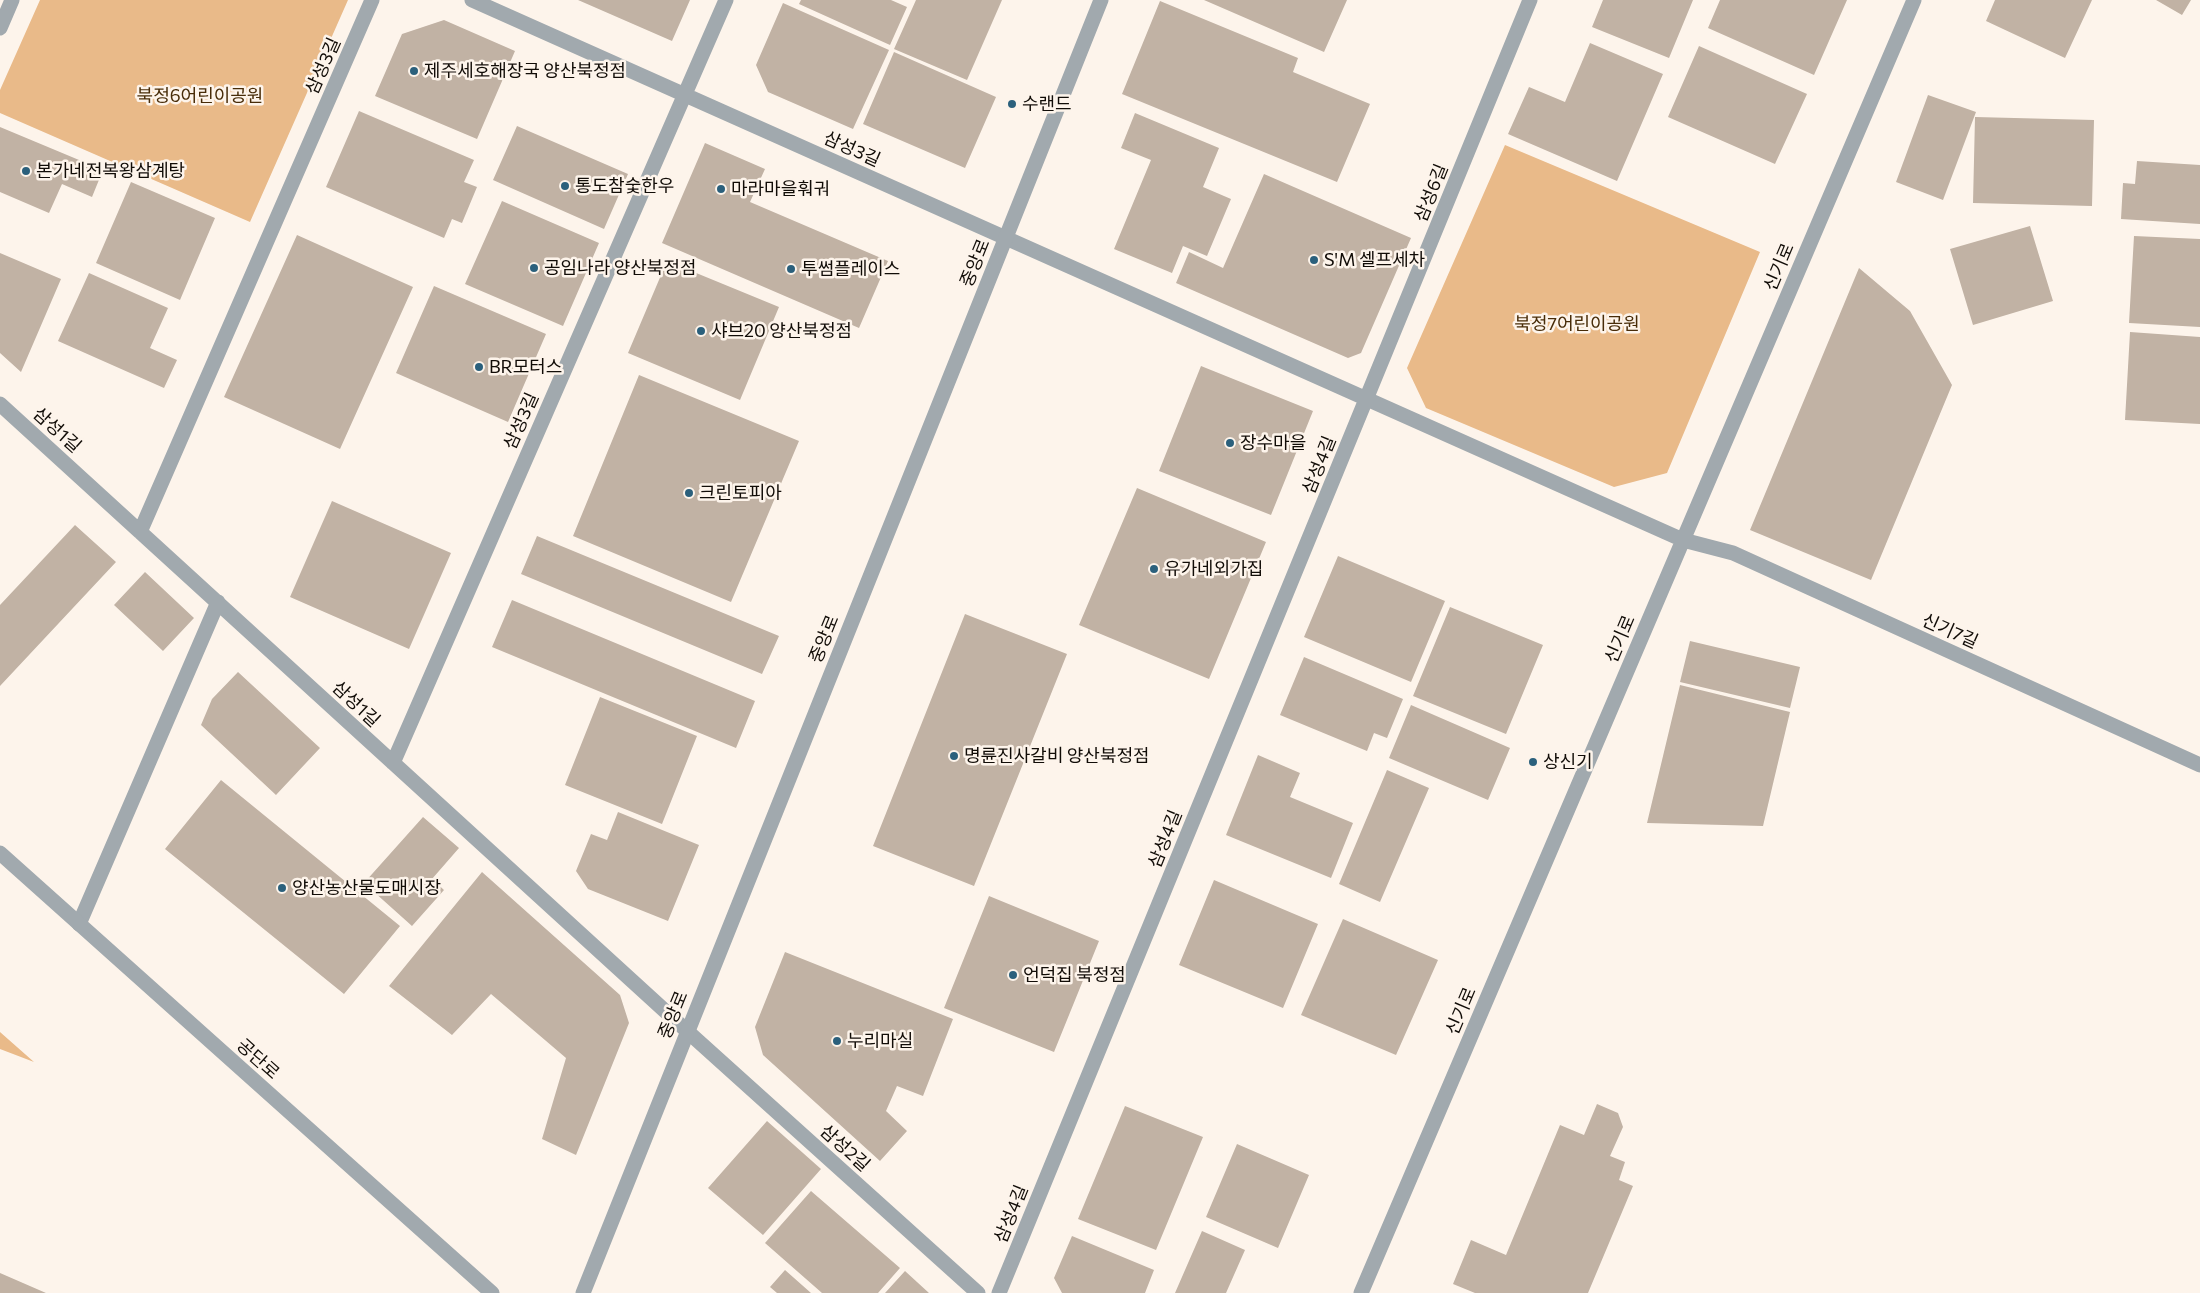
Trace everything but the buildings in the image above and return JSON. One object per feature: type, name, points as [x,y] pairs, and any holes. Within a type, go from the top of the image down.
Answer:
[{"type":"street","points":[[0,28],[12,0]]},
{"type":"street","name":"삼성3길","points":[[140,532],[372,0]]},
{"type":"street","name":"삼성3길","points":[[472,0],[1006,237]]},
{"type":"street","points":[[684,94],[726,0]]},
{"type":"street","name":"중앙로","points":[[583,1293],[1101,0]]},
{"type":"street","name":"삼성6길","points":[[1366,400],[1530,0]]},
{"type":"street","name":"신기로","points":[[1361,1293],[1914,0]]},
{"type":"street","name":"삼성3길","points":[[393,763],[684,94]]},
{"type":"street","points":[[1006,237],[1366,400],[1683,540]]},
{"type":"street","name":"삼성4길","points":[[999,1293],[1366,400]]},
{"type":"street","name":"삼성1길","points":[[0,404],[687,1030]]},
{"type":"street","name":"신기7길","points":[[1683,540],[1732,553],[2200,765]]},
{"type":"street","points":[[79,924],[218,602]]},
{"type":"street","name":"공단로","points":[[0,852],[492,1293]]},
{"type":"street","name":"삼성2길","points":[[687,1030],[978,1293]]},
{"type":"green space","name":"북정6어린이공원","points":[[40,0],[348,0],[250,222],[0,113],[0,90]]},
{"type":"green space","name":"북정7어린이공원","points":[[1505,145],[1760,252],[1667,473],[1614,487],[1426,408],[1407,368]]},
{"type":"green space","points":[[0,1032],[34,1062],[0,1049]]},
{"type":"place","name":"제주세호해장국 양산북정점","points":[[414,71]]},
{"type":"place","name":"수랜드","points":[[1012,104]]},
{"type":"place","name":"본가네전복왕삼계탕","points":[[26,171]]},
{"type":"place","name":"통도참숯한우","points":[[565,186]]},
{"type":"place","name":"마라마을훠궈","points":[[721,189]]},
{"type":"place","name":"S'M 셀프세차","points":[[1314,260]]},
{"type":"place","name":"공임나라 양산북정점","points":[[534,268]]},
{"type":"place","name":"투썸플레이스","points":[[791,269]]},
{"type":"place","name":"샤브20 양산북정점","points":[[701,331]]},
{"type":"place","name":"BR모터스","points":[[479,367]]},
{"type":"place","name":"장수마을","points":[[1230,443]]},
{"type":"place","name":"크린토피아","points":[[689,493]]},
{"type":"place","name":"유가네외가집","points":[[1154,569]]},
{"type":"place","name":"명륜진사갈비 양산북정점","points":[[954,756]]},
{"type":"place","name":"상신기","points":[[1533,762]]},
{"type":"place","name":"양산농산물도매시장","points":[[282,888]]},
{"type":"place","name":"언덕집 북정점","points":[[1013,975]]},
{"type":"place","name":"누리마실","points":[[837,1041]]}]
